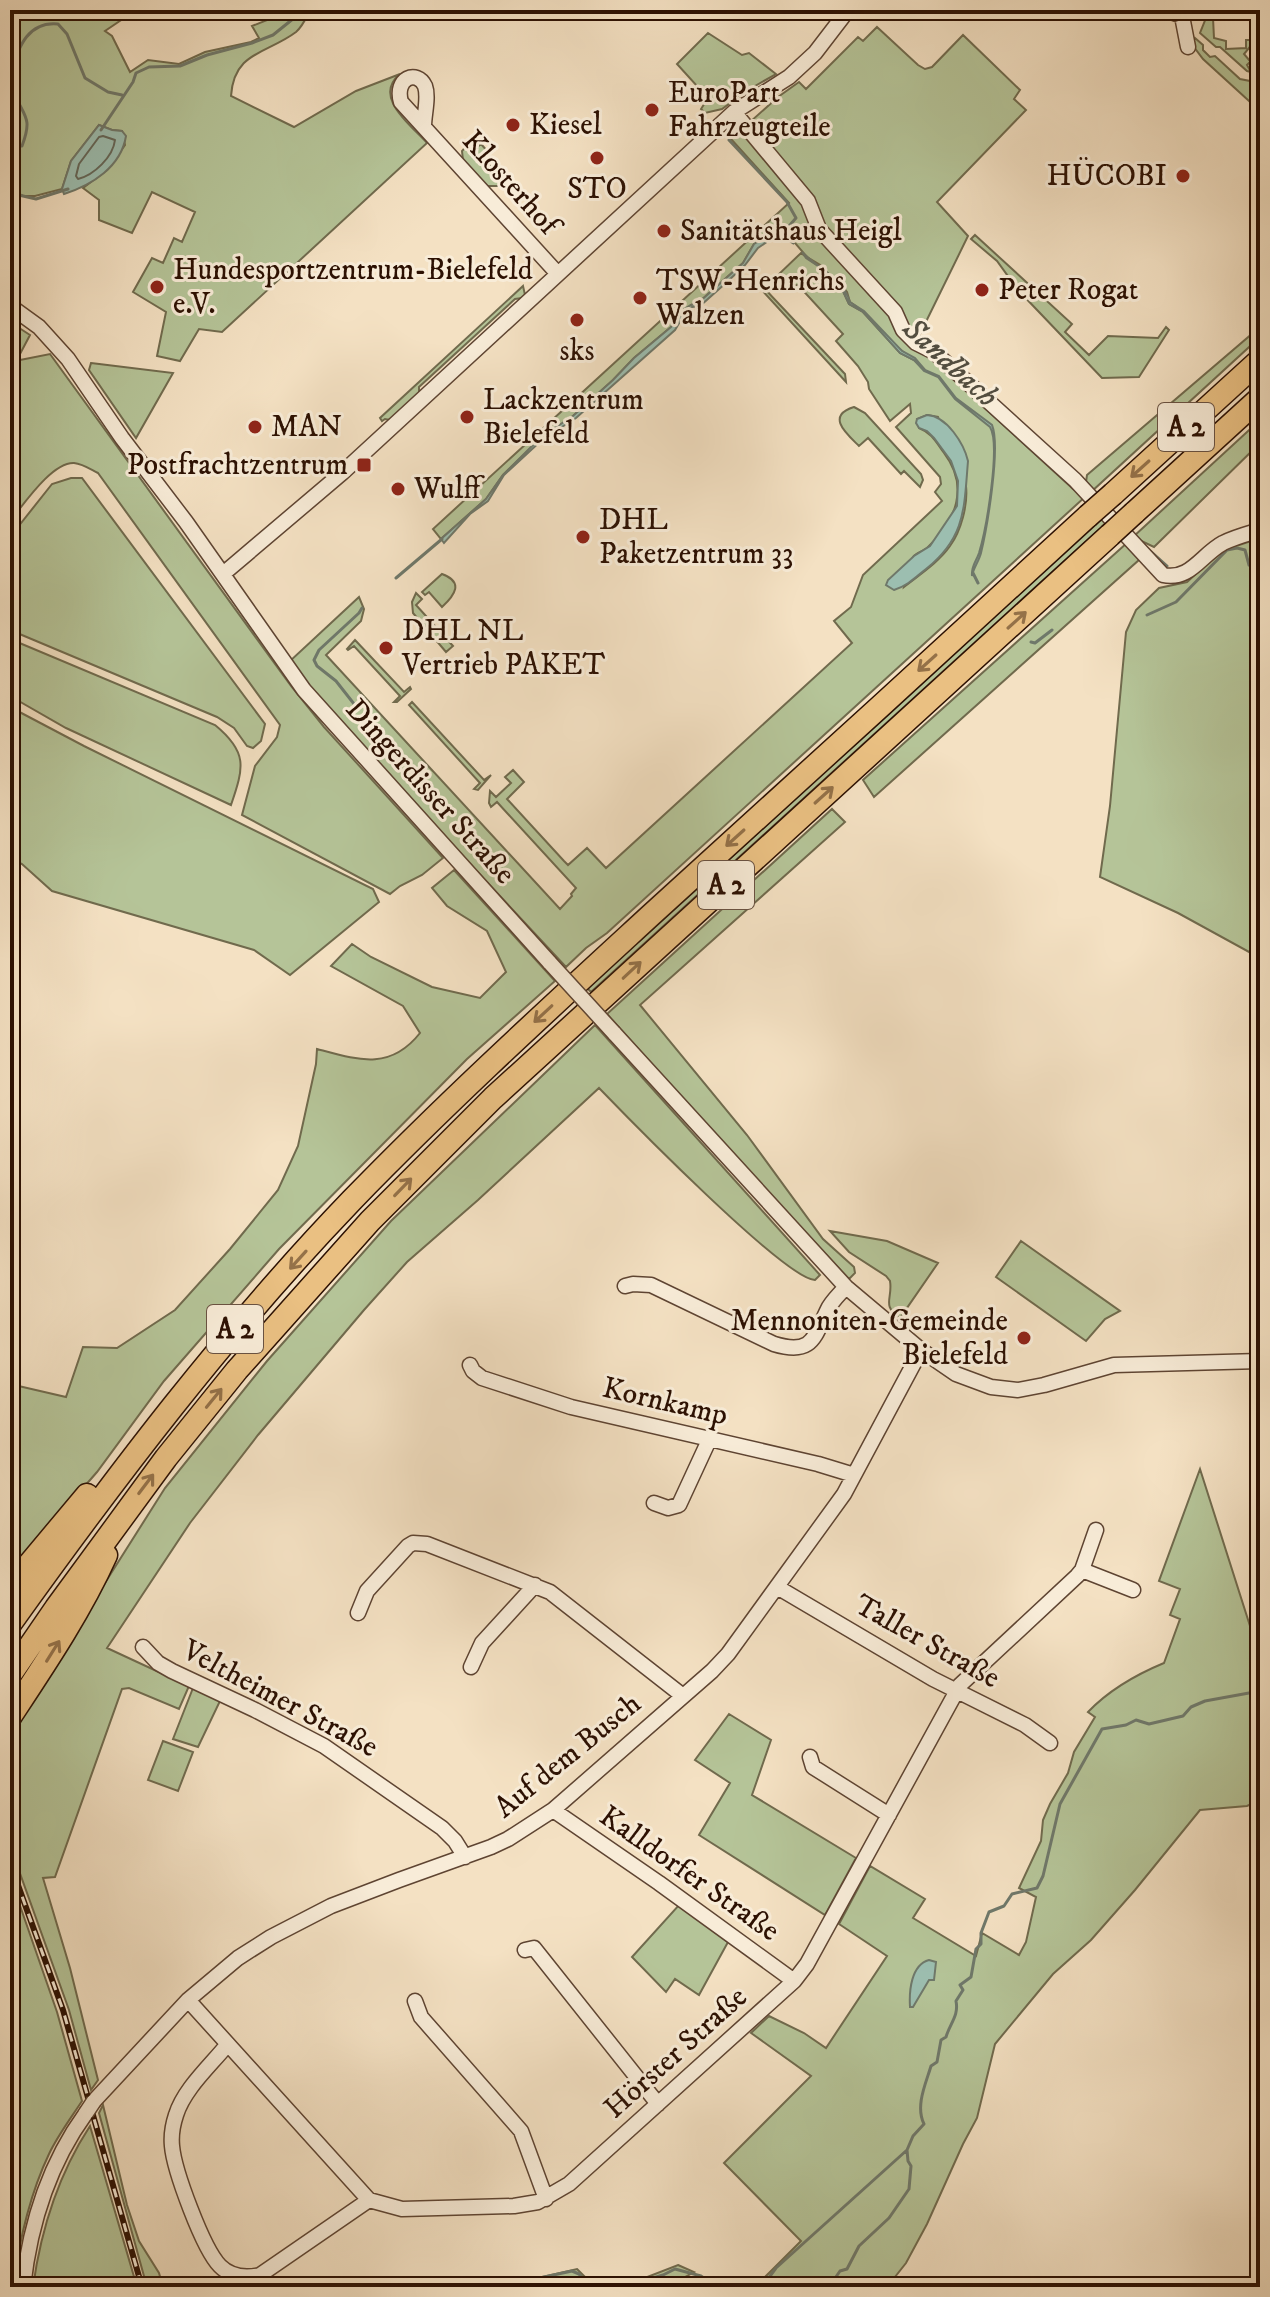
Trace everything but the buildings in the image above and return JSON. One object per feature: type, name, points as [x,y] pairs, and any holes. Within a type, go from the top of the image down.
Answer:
[{"type":"highway","name":"A 2","points":[[10,1624],[127,1463],[190,1384],[350,1202],[456,1095],[1260,360]]},
{"type":"highway","name":"A 2","points":[[10,1675],[127,1510],[237,1370],[329,1265],[428,1162],[493,1098],[1260,398]]},
{"type":"highway","points":[[10,1587],[105,1473],[127,1463]]},
{"type":"highway","points":[[10,1717],[93,1584],[127,1510]]},
{"type":"street","points":[[223,574],[342,473],[734,112],[789,77],[815,53],[848,10]]},
{"type":"street","points":[[1166,10],[1182,16],[1188,47]]},
{"type":"street","points":[[734,112],[808,201],[819,229],[895,312],[903,330],[916,343],[934,352],[1075,480],[1163,575],[1174,577],[1188,572],[1202,557],[1222,544],[1260,530]]},
{"type":"street","name":"Klosterhof","points":[[424,126],[558,274]]},
{"type":"street","name":"Dingerdisser Straße","points":[[10,306],[39,327],[58,346],[304,690],[866,1306],[956,1374],[1009,1390],[1027,1389],[1128,1364],[1260,1361]]},
{"type":"street","points":[[625,1286],[651,1285],[774,1344],[793,1348],[801,1348],[812,1342],[831,1303],[846,1287]]},
{"type":"street","name":"Auf dem Busch","points":[[23,2287],[34,2226],[50,2177],[67,2142],[90,2107],[188,2000],[238,1958],[311,1916],[355,1896],[500,1843],[553,1810],[721,1663],[839,1500],[921,1350]]},
{"type":"street","name":"Kornkamp","points":[[470,1365],[482,1378],[561,1404],[832,1467],[854,1475]]},
{"type":"street","points":[[654,1503],[668,1508],[679,1505],[710,1438]]},
{"type":"street","name":"Hörster Straße","points":[[369,2200],[393,2208],[413,2210],[528,2205],[546,2199],[569,2184],[794,1981],[807,1964],[964,1680],[1082,1570],[1096,1530]]},
{"type":"street","points":[[358,1613],[367,1591],[413,1543],[427,1544],[550,1592],[683,1696]]},
{"type":"street","points":[[1082,1570],[1133,1590]]},
{"type":"street","points":[[471,1667],[482,1643],[535,1585]]},
{"type":"street","name":"Taller Straße","points":[[777,1587],[956,1692],[1025,1725],[1050,1743]]},
{"type":"street","name":"Veltheimer Straße","points":[[143,1647],[158,1663],[172,1671],[289,1727],[350,1762],[442,1828],[465,1857]]},
{"type":"street","points":[[810,1757],[813,1767],[889,1815]]},
{"type":"street","name":"Kalldorfer Straße","points":[[553,1810],[794,1981]]},
{"type":"street","points":[[525,1950],[534,1948],[658,2104]]},
{"type":"street","points":[[188,2000],[369,2200],[260,2275],[243,2277],[221,2267],[209,2249],[186,2199],[172,2146],[176,2114],[182,2101],[227,2045]]},
{"type":"street","points":[[415,2001],[421,2017],[521,2131],[546,2199]]},
{"type":"shaded area","points":[[16,10],[136,10],[105,31],[112,36],[130,72],[148,60],[179,64],[205,52],[251,42],[259,38],[252,26],[270,19],[281,10],[310,10],[296,32],[245,62],[233,81],[231,96],[294,127],[356,91],[400,74],[392,83],[392,101],[427,143],[222,332],[199,329],[180,361],[157,356],[166,312],[133,292],[152,258],[163,263],[174,238],[182,242],[195,212],[152,192],[132,233],[99,220],[99,200],[83,188],[107,170],[125,145],[122,131],[99,125],[71,161],[62,189],[23,196],[10,189],[10,20]]},
{"type":"shaded area","points":[[1206,18],[1213,18],[1214,38],[1226,41],[1226,49],[1246,48],[1246,40],[1260,40],[1244,54],[1252,60],[1247,65],[1251,72],[1200,33]]},
{"type":"shaded area","points":[[877,27],[925,69],[932,67],[963,35],[1020,90],[1014,99],[1026,110],[937,202],[968,236],[919,336],[939,366],[1073,489],[1086,496],[566,967],[339,723],[290,661],[359,597],[364,609],[361,621],[326,655],[560,909],[576,888],[497,802],[491,807],[489,803],[490,791],[496,797],[511,783],[505,777],[513,770],[524,782],[507,799],[568,865],[587,848],[606,868],[852,643],[834,621],[851,607],[863,575],[942,501],[935,492],[941,484],[940,477],[896,427],[911,413],[910,404],[890,421],[858,366],[836,341],[843,334],[798,285],[785,286],[777,278],[801,253],[842,289],[849,304],[862,311],[850,302],[843,287],[822,266],[807,257],[784,230],[754,244],[743,263],[698,303],[691,305],[573,416],[541,438],[503,475],[486,499],[441,539],[433,529],[789,203],[731,139],[799,82],[806,89],[858,37],[863,41]],"holes":[[[864,313],[894,344],[914,360],[900,353]],[[927,415],[938,417],[965,479],[966,493],[965,509],[954,540],[928,568],[904,587],[913,557],[938,537],[946,526],[958,490],[952,465],[933,438],[919,428],[917,419]]]},
{"type":"shaded area","points":[[708,33],[742,55],[749,53],[776,74],[722,109],[705,113],[701,109],[708,98],[677,64]]},
{"type":"shaded area","points":[[1195,38],[1210,57],[1215,56],[1240,79],[1258,85],[1254,89],[1260,96],[1260,111],[1203,59],[1191,43]]},
{"type":"shaded area","points":[[469,143],[475,149],[481,144],[489,153],[484,159],[504,181],[499,186],[487,186],[463,160],[462,151]]},
{"type":"shaded area","points":[[975,235],[1072,324],[1065,332],[1089,355],[1108,336],[1158,338],[1166,327],[1169,330],[1139,377],[1102,378],[1018,290],[997,261],[971,239]]},
{"type":"shaded area","points":[[523,286],[525,295],[522,298],[515,299],[419,387],[419,393],[390,420],[382,421],[380,418]]},
{"type":"shaded area","points":[[763,287],[845,374],[846,382],[760,288]]},
{"type":"shaded area","points":[[10,322],[30,335],[20,360],[50,354],[291,686],[324,727],[443,858],[422,875],[390,894],[242,815],[255,766],[277,737],[280,725],[98,473],[74,463],[57,469],[39,485],[10,521]]},
{"type":"shaded area","points":[[1260,327],[1260,337],[1091,492],[1086,482],[1087,475]]},
{"type":"shaded area","points":[[91,363],[173,373],[136,438],[89,370]]},
{"type":"shaded area","points":[[854,407],[865,413],[921,474],[923,480],[920,487],[904,471],[901,474],[868,438],[859,446],[844,431],[841,415]]},
{"type":"shaded area","points":[[1260,420],[1260,443],[1154,547],[1133,537]]},
{"type":"shaded area","points":[[82,478],[265,724],[261,741],[253,748],[247,746],[234,728],[217,717],[10,630],[10,537],[52,484]]},
{"type":"shaded area","points":[[1102,518],[1106,523],[591,992],[587,988],[716,871]]},
{"type":"shaded area","points":[[1260,538],[1260,958],[1178,913],[1100,877],[1110,806],[1126,632],[1136,610],[1159,588],[1187,582],[1221,551]]},
{"type":"shaded area","points":[[1128,542],[1140,559],[874,797],[863,780]]},
{"type":"shaded area","points":[[442,574],[453,581],[455,589],[442,607],[429,592],[425,595],[422,592]]},
{"type":"shaded area","points":[[416,593],[422,599],[416,605],[453,646],[446,652],[413,613],[412,602]]},
{"type":"shaded area","points":[[10,639],[215,725],[233,744],[240,761],[239,780],[231,805],[66,728],[10,696]]},
{"type":"shaded area","points":[[355,640],[404,692],[410,687],[397,702],[394,702],[400,696],[354,646],[347,649]]},
{"type":"shaded area","points":[[412,702],[484,780],[491,775],[478,790],[474,789],[480,783],[409,705]]},
{"type":"shaded area","points":[[10,707],[373,889],[379,902],[290,975],[254,950],[52,891],[22,864],[10,858]]},
{"type":"shaded area","points":[[832,809],[845,822],[640,1005],[747,1135],[823,1239],[854,1267],[855,1273],[849,1279],[607,1014]]},
{"type":"shaded area","points":[[454,870],[555,981],[467,1059],[279,1249],[164,1381],[97,1472],[10,1572],[10,1384],[66,1397],[83,1347],[117,1348],[175,1310],[278,1190],[298,1146],[317,1049],[360,1059],[385,1058],[409,1045],[420,1033],[403,1006],[331,966],[352,944],[371,957],[432,987],[480,998],[506,972],[487,931],[447,906],[432,888]]},
{"type":"shaded area","points":[[595,1025],[820,1275],[815,1280],[798,1273],[741,1227],[599,1088],[407,1262],[364,1310],[258,1435],[190,1523],[107,1648],[189,1686],[179,1709],[129,1688],[122,1689],[55,1877],[43,1878],[70,1968],[98,2080],[91,2090],[69,2010],[10,1851],[10,1733],[165,1488],[267,1361],[391,1221]]},
{"type":"shaded area","points":[[830,1231],[887,1241],[938,1263],[900,1318],[889,1305],[891,1287],[886,1276],[849,1252]]},
{"type":"shaded area","points":[[1021,1241],[1120,1311],[1105,1319],[1086,1341],[996,1277]]},
{"type":"shaded area","points":[[1200,1469],[1251,1629],[1260,1627],[1260,1800],[1247,1806],[1200,1810],[1135,1890],[1091,1940],[1053,1974],[995,2044],[977,2118],[927,2224],[906,2263],[887,2287],[755,2287],[801,2241],[724,2163],[811,2076],[751,2033],[769,2016],[826,2048],[887,1956],[839,1924],[870,1866],[925,1899],[913,1918],[976,1956],[982,1933],[1019,1955],[1026,1942],[1036,1897],[1019,1888],[1041,1841],[1043,1820],[1050,1804],[1068,1773],[1074,1752],[1095,1717],[1088,1712],[1123,1683],[1164,1663],[1180,1619],[1170,1615],[1180,1589],[1159,1581]]},
{"type":"shaded area","points":[[193,1688],[220,1701],[198,1747],[173,1739]]},
{"type":"shaded area","points":[[729,1714],[771,1740],[752,1795],[856,1858],[825,1915],[699,1835],[730,1783],[695,1760]]},
{"type":"shaded area","points":[[163,1741],[193,1752],[178,1791],[148,1780]]},
{"type":"shaded area","points":[[10,1877],[57,2012],[82,2101],[60,2133],[36,2186],[22,2236],[13,2287],[10,2287]]},
{"type":"shaded area","points":[[679,1905],[728,1942],[699,1995],[675,1979],[666,1992],[632,1957]]},
{"type":"shaded area","points":[[103,2105],[127,2205],[139,2241],[159,2273],[163,2287],[147,2287],[99,2113]]},
{"type":"shaded area","points":[[90,2126],[137,2287],[33,2287],[52,2203]]},
{"type":"shaded area","points":[[678,2265],[694,2272],[667,2287],[614,2287],[637,2281]]},
{"type":"shaded area","points":[[577,2269],[595,2287],[498,2287]]},
{"type":"water","points":[[99,125],[122,131],[126,136],[118,157],[95,180],[64,194],[62,189],[71,161]]},
{"type":"water","points":[[779,229],[784,230],[794,244],[781,236],[758,248],[727,282],[700,306],[692,307],[685,313],[675,330],[576,418],[543,439],[504,475],[488,501],[470,514],[444,543],[441,539],[486,499],[503,475],[541,437],[573,416],[671,327],[681,311],[698,303],[743,263],[754,244]]},
{"type":"water","points":[[802,252],[836,280],[847,294],[850,302],[864,311],[902,351],[915,358],[925,370],[939,376],[956,398],[992,425],[995,451],[987,526],[972,576],[982,542],[991,488],[994,451],[990,427],[955,399],[938,377],[924,371],[914,360],[900,353],[863,312],[849,304],[842,289]]},
{"type":"water","points":[[927,415],[948,426],[966,454],[964,507],[956,533],[939,557],[911,581],[894,590],[886,585],[888,580],[930,546],[957,506],[958,481],[951,461],[934,438],[916,423],[917,419]]},
{"type":"water","points":[[929,1960],[936,1962],[934,1980],[929,1980],[913,2007],[910,2007],[915,1973]]},
{"type":"waterway","points":[[101,130],[136,73],[149,67],[180,66],[252,43],[273,35],[304,10]]},
{"type":"waterway","points":[[10,71],[21,45],[32,31],[48,24],[58,24],[67,34],[85,78],[108,92],[122,95]]},
{"type":"waterway","points":[[10,72],[14,93],[27,123],[22,146],[10,146]]},
{"type":"waterway","points":[[729,140],[787,202],[796,218],[783,233]]},
{"type":"waterway","points":[[10,193],[36,199],[68,189]]},
{"type":"waterway","name":"Sandbach","points":[[396,578],[442,539]]},
{"type":"waterway","points":[[1147,548],[1167,566]]},
{"type":"waterway","name":"Sandbach","points":[[1147,615],[1176,602],[1227,550],[1245,550],[1249,565],[1260,569]]},
{"type":"waterway","name":"Sandbach","points":[[973,573],[978,583]]},
{"type":"waterway","name":"Sandbach","points":[[358,709],[314,660],[319,650],[362,608]]},
{"type":"waterway","name":"Sandbach","points":[[1031,642],[1035,643],[1052,630]]},
{"type":"waterway","points":[[829,2287],[840,2271],[847,2269],[859,2246],[889,2218],[909,2189],[911,2166],[907,2150],[913,2136],[924,2124],[921,2110],[924,2087],[931,2066],[937,2062],[941,2040],[946,2037],[955,2015],[956,2001],[963,1990],[960,1985],[971,1977],[976,1949],[981,1944],[981,1933],[989,1912],[1004,1906],[1012,1894],[1037,1888],[1043,1876],[1060,1804],[1102,1729],[1136,1720],[1149,1724],[1183,1716],[1191,1707],[1205,1701],[1260,1691]]},
{"type":"waterway","points":[[762,2287],[776,2268],[907,2150]]},
{"type":"waterway","points":[[624,2287],[675,2269],[701,2276],[716,2287]]},
{"type":"waterway","points":[[498,2287],[572,2271],[579,2274],[590,2287]]},
{"type":"railway","points":[[10,1863],[63,2010],[142,2287]]},
{"type":"place","name":"EuroPart Fahrzeugteile","points":[[652,110]]},
{"type":"place","name":"Kiesel","points":[[513,125]]},
{"type":"place","name":"STO","points":[[597,158]]},
{"type":"place","name":"HÜCOBI","points":[[1183,176]]},
{"type":"place","name":"Sanitätshaus Heigl","points":[[664,231]]},
{"type":"place","name":"Hundesportzentrum-Bielefeld e.V.","points":[[157,287]]},
{"type":"place","name":"Peter Rogat","points":[[982,290]]},
{"type":"place","name":"TSW-Henrichs Walzen","points":[[640,298]]},
{"type":"place","name":"sks","points":[[577,320]]},
{"type":"place","name":"Lackzentrum Bielefeld","points":[[467,417]]},
{"type":"place","name":"MAN","points":[[255,427]]},
{"type":"place","name":"Postfrachtzentrum","points":[[364,465]]},
{"type":"place","name":"Wulff","points":[[398,489]]},
{"type":"place","name":"DHL Paketzentrum 33","points":[[583,537]]},
{"type":"place","name":"DHL NL Vertrieb PAKET","points":[[386,648]]},
{"type":"place","name":"Mennoniten-Gemeinde Bielefeld","points":[[1024,1338]]}]
